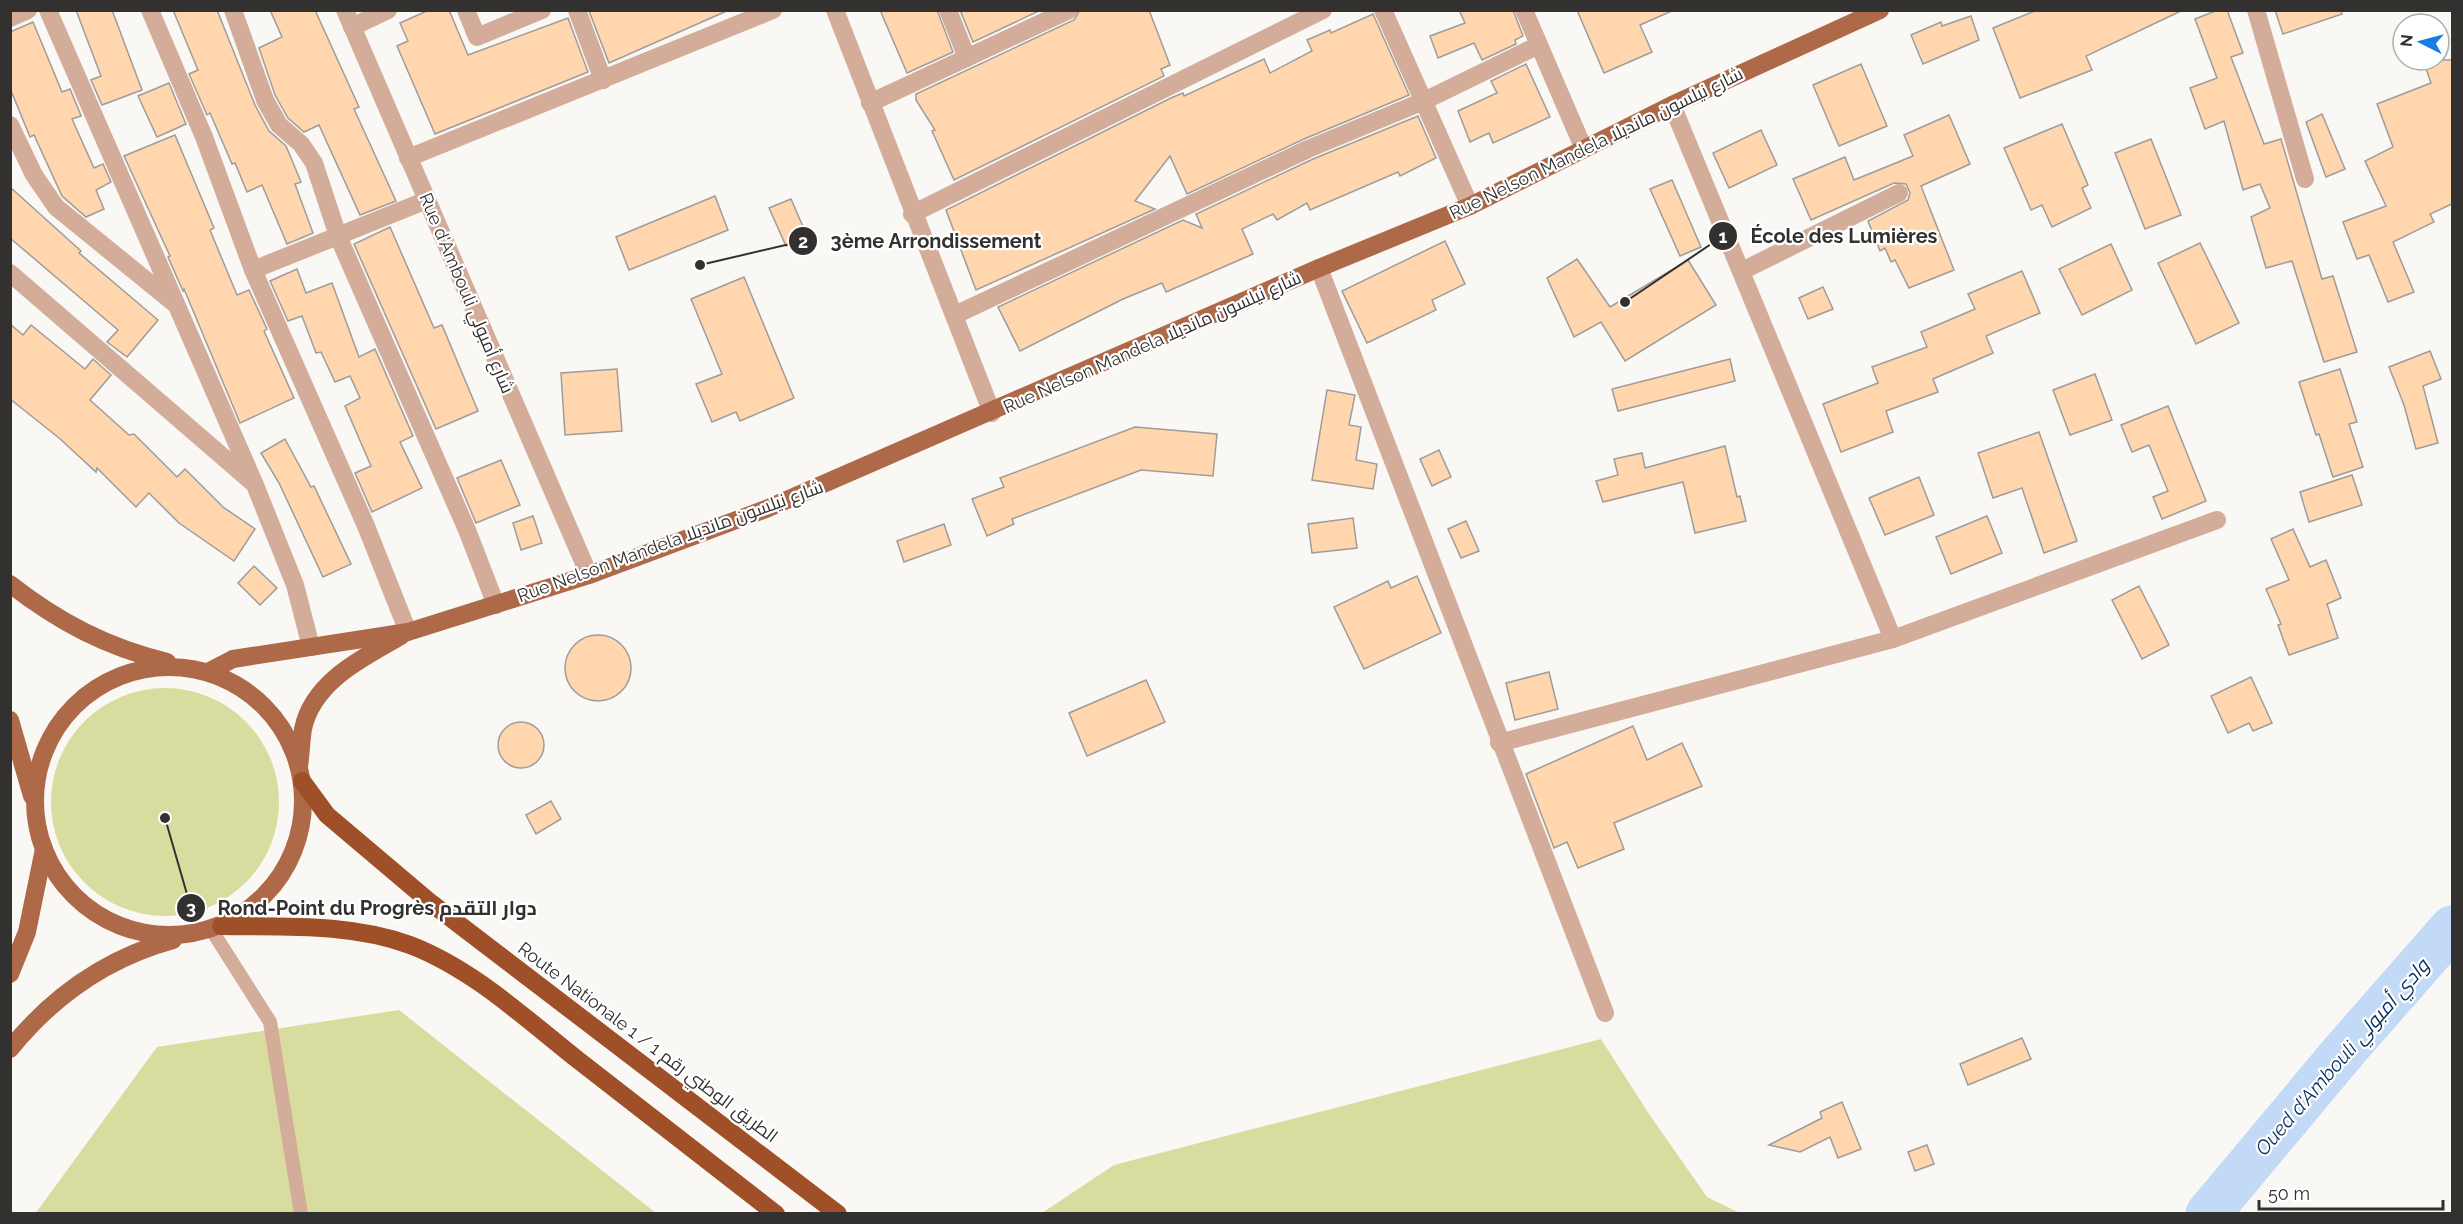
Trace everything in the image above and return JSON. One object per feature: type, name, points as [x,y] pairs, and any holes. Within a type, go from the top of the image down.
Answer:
[{"type":"highway","name":"Route Nationale 1 / الطريق الوطني رقم 1","points":[[301,774],[327,815],[431,903],[838,1214]]},
{"type":"highway","points":[[211,929],[329,928],[373,934],[411,945],[500,998],[776,1214]]},
{"type":"main road","name":"Rue Nelson Mandela شارع نيلسون مانديلا","points":[[208,672],[233,659],[408,632],[589,575],[766,509],[992,413],[1319,268],[1470,206],[1583,147],[1880,10]]},
{"type":"main road","points":[[10,584],[35,604],[90,636],[127,652],[208,672],[249,692],[281,726],[301,774]]},
{"type":"main road","name":"Rue Nelson Mandela شارع نيلسون مانديلا","points":[[211,929],[252,907],[277,882],[294,851],[302,816],[301,774],[304,727],[318,696],[333,680],[357,662],[408,632]]},
{"type":"main road","points":[[35,807],[39,768],[54,731],[80,700],[112,679],[150,667],[190,667]]},
{"type":"main road","points":[[10,720],[35,807],[44,849],[62,883],[90,910],[124,928],[162,936],[211,929]]},
{"type":"main road","points":[[10,974],[27,932],[44,849]]},
{"type":"main road","points":[[10,1049],[31,1024],[76,984],[142,948],[211,929]]},
{"type":"street","points":[[10,18],[28,10]]},
{"type":"street","points":[[48,10],[255,485],[295,585],[311,647]]},
{"type":"street","points":[[150,10],[204,137],[253,270],[366,526],[408,632]]},
{"type":"street","points":[[233,10],[265,100],[279,125],[301,144],[314,163],[338,236],[389,348],[496,604]]},
{"type":"street","points":[[349,19],[388,10]]},
{"type":"street","points":[[466,10],[477,37],[542,10]]},
{"type":"street","points":[[577,10],[603,80]]},
{"type":"street","points":[[408,158],[773,10]]},
{"type":"street","points":[[835,10],[912,213],[955,315],[992,413]]},
{"type":"street","points":[[948,10],[967,58]]},
{"type":"street","points":[[870,103],[1069,10]]},
{"type":"street","points":[[912,213],[1323,10]]},
{"type":"street","points":[[1383,10],[1470,206]]},
{"type":"street","points":[[1524,10],[1583,147]]},
{"type":"street","points":[[2256,10],[2305,179]]},
{"type":"street","name":"Rue d'Ambouli شارع أمبولي","points":[[349,19],[589,575]]},
{"type":"street","points":[[955,315],[1308,149],[1424,101],[1539,45]]},
{"type":"street","points":[[1672,105],[1893,639]]},
{"type":"street","points":[[10,125],[34,175],[56,207],[177,306]]},
{"type":"street","points":[[1742,271],[1899,193]]},
{"type":"street","points":[[253,270],[427,200]]},
{"type":"street","points":[[1319,268],[1605,1013]]},
{"type":"street","points":[[10,273],[255,485]]},
{"type":"street","points":[[1500,743],[1893,639],[2217,520]]},
{"type":"lane","points":[[211,929],[270,1023],[301,1214]]},
{"type":"green space","points":[[165,688],[187,690],[209,697],[228,707],[246,721],[260,739],[270,758],[277,780],[279,802],[277,824],[270,846],[260,865],[246,883],[228,897],[209,907],[187,914],[165,916],[143,914],[121,907],[102,897],[84,883],[70,865],[60,846],[53,824],[51,802],[53,780],[60,758],[70,739],[84,721],[102,707],[121,697],[143,690]]},
{"type":"green space","points":[[399,1010],[656,1213],[35,1214],[157,1047]]},
{"type":"green space","points":[[1601,1039],[1649,1114],[1707,1197],[1740,1213],[1042,1213],[1114,1165]]},
{"type":"building","points":[[76,10],[112,10],[142,90],[102,105],[91,80],[101,76]]},
{"type":"building","points":[[173,10],[217,10],[255,105],[269,131],[286,146],[301,182],[295,184],[313,233],[287,244],[262,185],[247,192],[235,163],[232,164],[210,113],[207,115],[189,74],[198,70]]},
{"type":"building","points":[[270,10],[315,10],[359,107],[354,109],[396,201],[360,215],[319,125],[304,132],[288,118],[275,95],[259,48],[282,37]]},
{"type":"building","points":[[429,10],[449,10],[468,55],[568,18],[588,72],[435,134],[397,46],[408,41],[400,23]]},
{"type":"building","points":[[589,10],[729,10],[609,63],[589,11]]},
{"type":"building","points":[[880,10],[937,10],[953,52],[907,73]]},
{"type":"building","points":[[960,10],[1041,10],[973,42]]},
{"type":"building","points":[[1080,10],[1149,10],[1170,65],[1161,69],[1164,76],[954,180],[932,131],[935,130],[916,100],[916,94],[1074,20]]},
{"type":"building","points":[[1459,10],[1513,10],[1523,36],[1515,40],[1516,44],[1482,60],[1474,43],[1438,58],[1430,36],[1465,23]]},
{"type":"building","points":[[1577,10],[1674,10],[1640,25],[1652,52],[1604,73]]},
{"type":"building","points":[[2037,10],[2183,10],[2086,56],[2092,70],[2020,98],[1993,28]]},
{"type":"building","points":[[2218,10],[2227,10],[2243,53],[2231,57],[2264,144],[2281,139],[2322,279],[2333,276],[2357,352],[2324,362],[2292,261],[2266,268],[2251,217],[2270,208],[2260,184],[2243,190],[2224,121],[2205,129],[2190,88],[2217,78],[2195,19]]},
{"type":"building","points":[[2275,10],[2341,10],[2342,14],[2283,34]]},
{"type":"building","points":[[1373,14],[1409,95],[1304,139],[1187,194],[1170,156],[1135,201],[1155,209],[976,290],[946,210],[1173,97],[1183,93],[1184,96],[1264,59],[1270,73],[1312,51],[1307,40],[1330,30],[1331,33]]},
{"type":"building","points":[[1971,16],[1979,40],[1923,64],[1911,35],[1941,22],[1942,26]]},
{"type":"building","points":[[33,22],[62,92],[70,89],[81,116],[72,119],[94,168],[103,164],[111,182],[96,190],[104,209],[86,217],[62,196],[34,135],[30,137],[10,88],[10,32]]},
{"type":"building","points":[[2452,60],[2452,204],[2430,214],[2434,222],[2393,242],[2414,292],[2388,302],[2369,255],[2357,259],[2343,222],[2386,206],[2365,161],[2393,147],[2377,104],[2431,83],[2427,72],[2451,72]]},
{"type":"building","points":[[1526,64],[1550,117],[1493,143],[1489,133],[1470,142],[1458,111],[1497,93],[1491,81]]},
{"type":"building","points":[[1861,64],[1887,126],[1839,146],[1813,85]]},
{"type":"building","points":[[169,83],[186,124],[157,137],[138,96]]},
{"type":"building","points":[[2322,114],[2345,169],[2326,177],[2306,122]]},
{"type":"building","points":[[1949,115],[1970,164],[1921,186],[1954,270],[1909,288],[1895,260],[1891,262],[1885,248],[1880,251],[1868,221],[1908,200],[1910,193],[1906,184],[1894,183],[1811,220],[1793,179],[1845,157],[1854,180],[1913,156],[1904,135]]},
{"type":"building","points":[[1418,116],[1436,158],[1400,176],[1398,172],[1310,210],[1307,203],[1277,220],[1273,214],[1242,229],[1253,254],[1166,292],[1162,283],[1123,299],[1020,351],[998,307],[1183,220],[1202,228],[1196,214],[1313,159]]},
{"type":"building","points":[[2062,124],[2088,185],[2082,188],[2091,208],[2052,227],[2042,205],[2031,210],[2004,148]]},
{"type":"building","points":[[1761,130],[1777,165],[1729,188],[1713,153]]},
{"type":"building","points":[[175,135],[214,228],[210,230],[237,295],[249,290],[267,329],[264,331],[294,398],[240,423],[184,289],[183,291],[168,257],[170,256],[124,156]]},
{"type":"building","points":[[2151,139],[2181,215],[2145,229],[2115,153]]},
{"type":"building","points":[[1672,180],[1701,247],[1680,256],[1650,189]]},
{"type":"building","points":[[10,187],[81,251],[79,253],[158,320],[127,357],[107,342],[118,330],[10,238]]},
{"type":"building","points":[[715,196],[728,230],[629,270],[616,237]]},
{"type":"building","points":[[791,199],[807,236],[786,246],[769,208]]},
{"type":"building","points":[[390,227],[434,328],[442,325],[478,411],[436,429],[354,244]]},
{"type":"building","points":[[1445,241],[1465,284],[1432,300],[1436,310],[1367,343],[1342,291]]},
{"type":"building","points":[[2200,243],[2239,323],[2196,344],[2158,263]]},
{"type":"building","points":[[2111,244],[2132,290],[2082,315],[2059,269]]},
{"type":"building","points":[[1577,259],[1610,307],[1688,260],[1716,305],[1625,361],[1601,322],[1574,337],[1547,278]]},
{"type":"building","points":[[297,269],[306,293],[332,283],[359,357],[375,349],[413,436],[400,442],[422,488],[372,512],[355,473],[371,466],[345,406],[360,398],[350,376],[335,382],[321,352],[316,353],[302,316],[288,321],[270,281]]},
{"type":"building","points":[[2022,271],[2040,313],[1986,336],[1993,353],[1933,379],[1938,392],[1886,411],[1893,432],[1841,452],[1823,404],[1878,383],[1872,367],[1927,347],[1921,332],[1975,309],[1968,294]]},
{"type":"building","points":[[744,277],[794,398],[740,421],[736,412],[712,422],[696,384],[722,374],[691,299]]},
{"type":"building","points":[[1823,287],[1833,309],[1808,319],[1799,298]]},
{"type":"building","points":[[10,324],[23,335],[31,325],[85,369],[93,359],[111,375],[90,400],[129,435],[134,434],[177,477],[185,469],[223,507],[255,529],[234,561],[179,523],[149,493],[136,507],[97,468],[96,472],[59,438],[10,399]]},
{"type":"building","points":[[2430,351],[2441,379],[2423,386],[2438,443],[2416,449],[2404,405],[2389,367]]},
{"type":"building","points":[[1730,359],[1735,381],[1618,411],[1612,389]]},
{"type":"building","points":[[617,369],[622,431],[565,435],[561,373]]},
{"type":"building","points":[[2340,369],[2357,422],[2349,424],[2363,467],[2333,477],[2319,434],[2316,435],[2299,382]]},
{"type":"building","points":[[2095,374],[2112,420],[2070,435],[2053,390]]},
{"type":"building","points":[[1327,390],[1355,395],[1349,425],[1361,427],[1356,460],[1377,464],[1373,489],[1312,480]]},
{"type":"building","points":[[2168,406],[2206,501],[2162,519],[2153,497],[2168,491],[2149,445],[2132,452],[2121,425]]},
{"type":"building","points":[[1135,427],[1217,434],[1213,476],[1141,470],[1012,519],[1014,524],[987,536],[972,499],[1004,487],[1000,478]]},
{"type":"building","points":[[2039,432],[2077,541],[2044,553],[2022,488],[1993,498],[1978,453]]},
{"type":"building","points":[[285,439],[311,487],[314,486],[351,564],[323,577],[279,483],[261,453]]},
{"type":"building","points":[[1725,446],[1737,497],[1740,496],[1746,521],[1695,533],[1683,482],[1603,502],[1596,481],[1618,475],[1614,459],[1642,453],[1645,468]]},
{"type":"building","points":[[1439,450],[1451,477],[1432,486],[1420,459]]},
{"type":"building","points":[[501,460],[520,505],[476,523],[457,478]]},
{"type":"building","points":[[2352,475],[2362,505],[2309,522],[2300,492]]},
{"type":"building","points":[[1919,477],[1934,515],[1885,535],[1869,498]]},
{"type":"building","points":[[533,516],[542,543],[521,550],[513,523]]},
{"type":"building","points":[[1987,516],[2002,553],[1951,574],[1936,537]]},
{"type":"building","points":[[1353,518],[1357,548],[1312,553],[1308,524]]},
{"type":"building","points":[[1466,521],[1479,551],[1461,558],[1448,529]]},
{"type":"building","points":[[944,524],[951,545],[904,562],[897,541]]},
{"type":"building","points":[[2293,529],[2310,567],[2326,560],[2341,598],[2327,604],[2338,638],[2289,655],[2278,625],[2281,624],[2266,589],[2289,580],[2271,539]]},
{"type":"building","points":[[254,566],[277,588],[260,605],[238,583]]},
{"type":"building","points":[[1417,576],[1441,633],[1364,669],[1334,607],[1388,581],[1391,588]]},
{"type":"building","points":[[2139,586],[2169,645],[2142,659],[2112,600]]},
{"type":"building","points":[[598,635],[611,638],[621,645],[628,655],[631,668],[628,681],[621,691],[611,698],[598,701],[585,698],[575,691],[568,681],[565,668],[568,655],[575,645],[585,638]]},
{"type":"building","points":[[1549,672],[1558,709],[1515,720],[1506,683]]},
{"type":"building","points":[[2251,677],[2272,723],[2253,731],[2249,723],[2228,733],[2211,696]]},
{"type":"building","points":[[1146,680],[1165,722],[1087,756],[1069,713]]},
{"type":"building","points":[[521,722],[537,729],[544,745],[537,761],[521,768],[505,761],[498,745],[505,729]]},
{"type":"building","points":[[1633,726],[1647,760],[1682,743],[1702,786],[1614,823],[1624,849],[1578,868],[1567,842],[1554,848],[1526,774]]},
{"type":"building","points":[[551,801],[561,819],[536,834],[526,815]]},
{"type":"building","points":[[2022,1038],[2031,1059],[1968,1085],[1960,1064]]},
{"type":"building","points":[[1842,1102],[1861,1149],[1838,1158],[1830,1137],[1800,1152],[1769,1145],[1822,1118],[1820,1112]]},
{"type":"building","points":[[1927,1145],[1934,1164],[1915,1171],[1908,1152]]},
{"type":"waterway","name":"Oued d'Ambouli وادي أمبولي","points":[[2208,1214],[2345,1050],[2452,928]]},
{"type":"place","name":"3ème Arrondissement","points":[[700,265]]},
{"type":"place","name":"École des Lumières","points":[[1625,302]]},
{"type":"place","name":"Rond-Point du Progrès دوار التقدم","points":[[165,818]]}]
